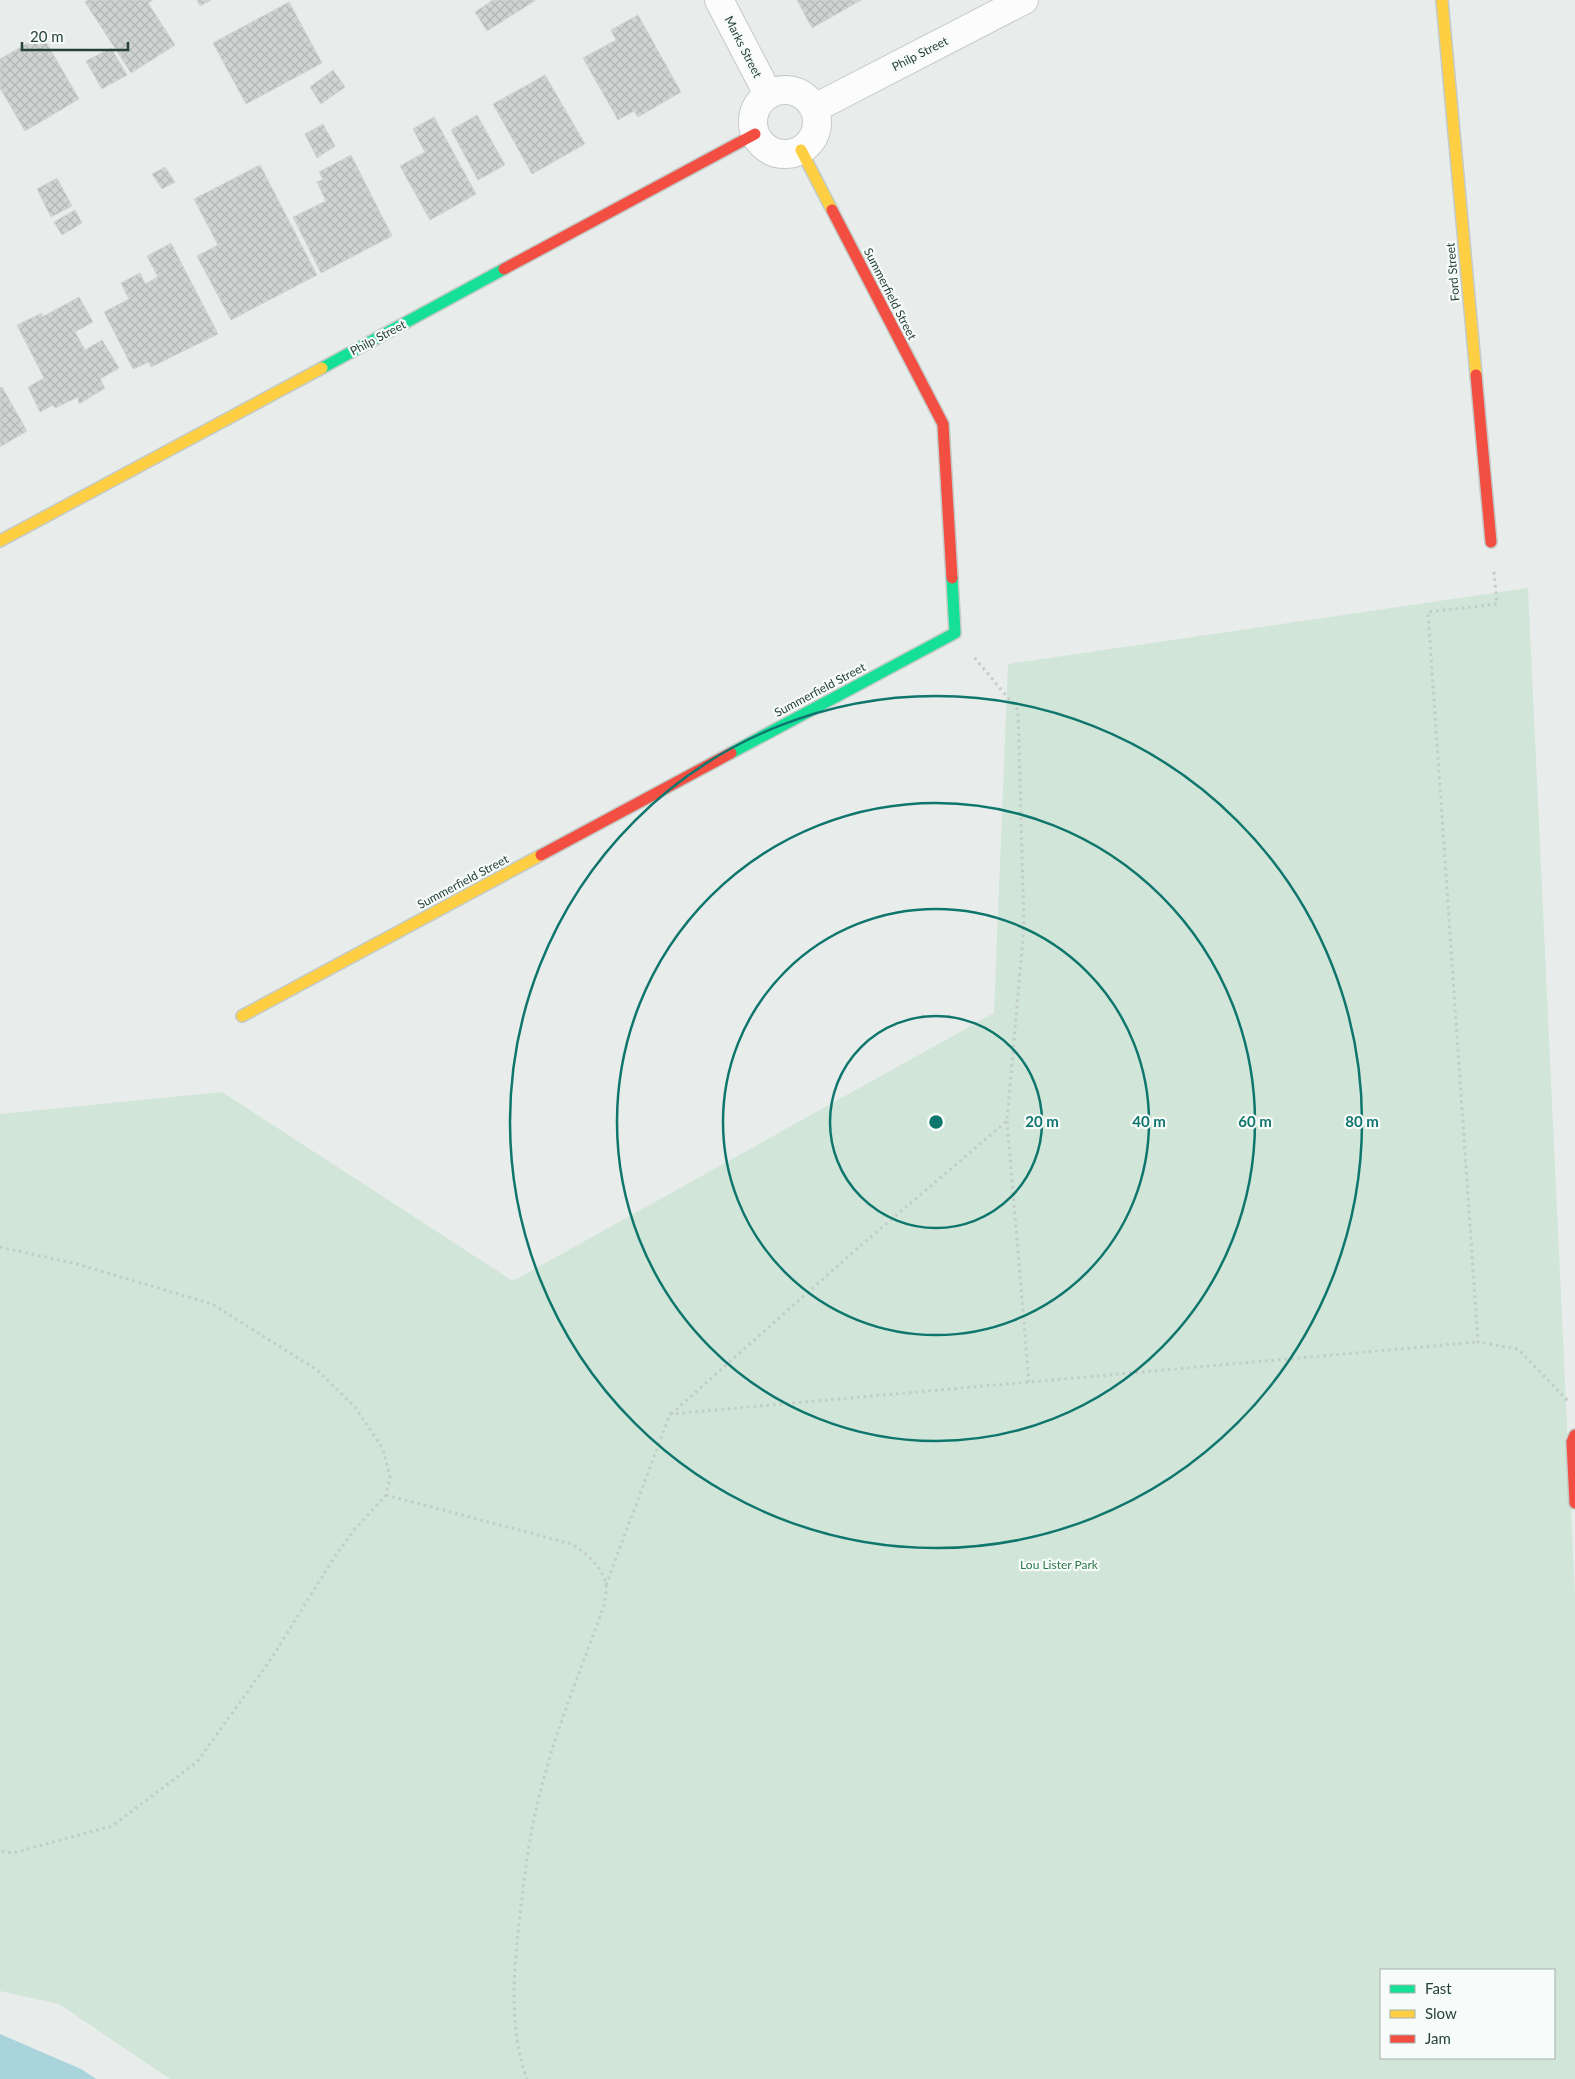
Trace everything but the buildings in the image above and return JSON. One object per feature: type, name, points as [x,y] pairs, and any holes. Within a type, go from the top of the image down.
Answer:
[{"type":"street","name":"Marks Street","points":[[719,0],[768,94]]},
{"type":"street","name":"Philp Street","points":[[816,108],[1024,0]]},
{"type":"street","name":"Ford Street","points":[[1442,0],[1491,542]]},
{"type":"street","points":[[790,89],[800,92],[816,108],[817,131],[812,141],[801,150],[790,154],[779,154],[760,142],[755,134],[752,122],[754,111],[768,94],[790,89]]},
{"type":"street","name":"Philp Street","points":[[0,542],[755,134]]},
{"type":"street","name":"Summerfield Street","points":[[242,1016],[955,633],[943,424],[801,150]]},
{"type":"street","points":[[1575,1435],[1572,1442],[1575,1503]]},
{"type":"path","points":[[1478,1342],[1428,612],[1497,604],[1491,542]]},
{"type":"path","points":[[955,633],[1018,710],[1024,926],[1007,1121],[1028,1382]]},
{"type":"path","points":[[526,2079],[515,2023],[514,1970],[523,1891],[537,1806],[553,1750],[604,1605],[606,1585],[670,1414],[1007,1121]]},
{"type":"path","points":[[0,1247],[77,1264],[212,1304],[317,1370],[355,1407],[383,1449],[390,1477],[386,1495],[354,1530],[335,1556],[270,1659],[197,1762],[112,1826],[13,1853],[0,1851]]},
{"type":"path","points":[[670,1414],[1478,1342],[1518,1349],[1575,1408]]},
{"type":"path","points":[[386,1495],[572,1544],[587,1554],[598,1568],[606,1585]]},
{"type":"green space","name":"Lou Lister Park","points":[[1528,588],[1575,1596],[1575,2079],[170,2079],[59,2004],[0,1991],[0,1114],[222,1092],[513,1281],[994,1013],[1008,664]]},
{"type":"water","points":[[0,2034],[81,2069],[96,2079],[0,2079]]},
{"type":"traffic: fast","points":[[322,368],[504,269]]},
{"type":"traffic: fast","points":[[731,753],[955,633],[952,578]]},
{"type":"traffic: slow","points":[[1442,0],[1476,375]]},
{"type":"traffic: slow","points":[[801,150],[832,210]]},
{"type":"traffic: slow","points":[[0,541],[322,368]]},
{"type":"traffic: slow","points":[[242,1016],[541,855]]},
{"type":"traffic: jam","points":[[504,269],[755,134]]},
{"type":"traffic: jam","points":[[832,210],[943,424],[952,578]]},
{"type":"traffic: jam","points":[[1476,375],[1491,542]]},
{"type":"traffic: jam","points":[[541,855],[731,753]]},
{"type":"traffic: jam","points":[[1575,1435],[1572,1442],[1575,1503]]}]
